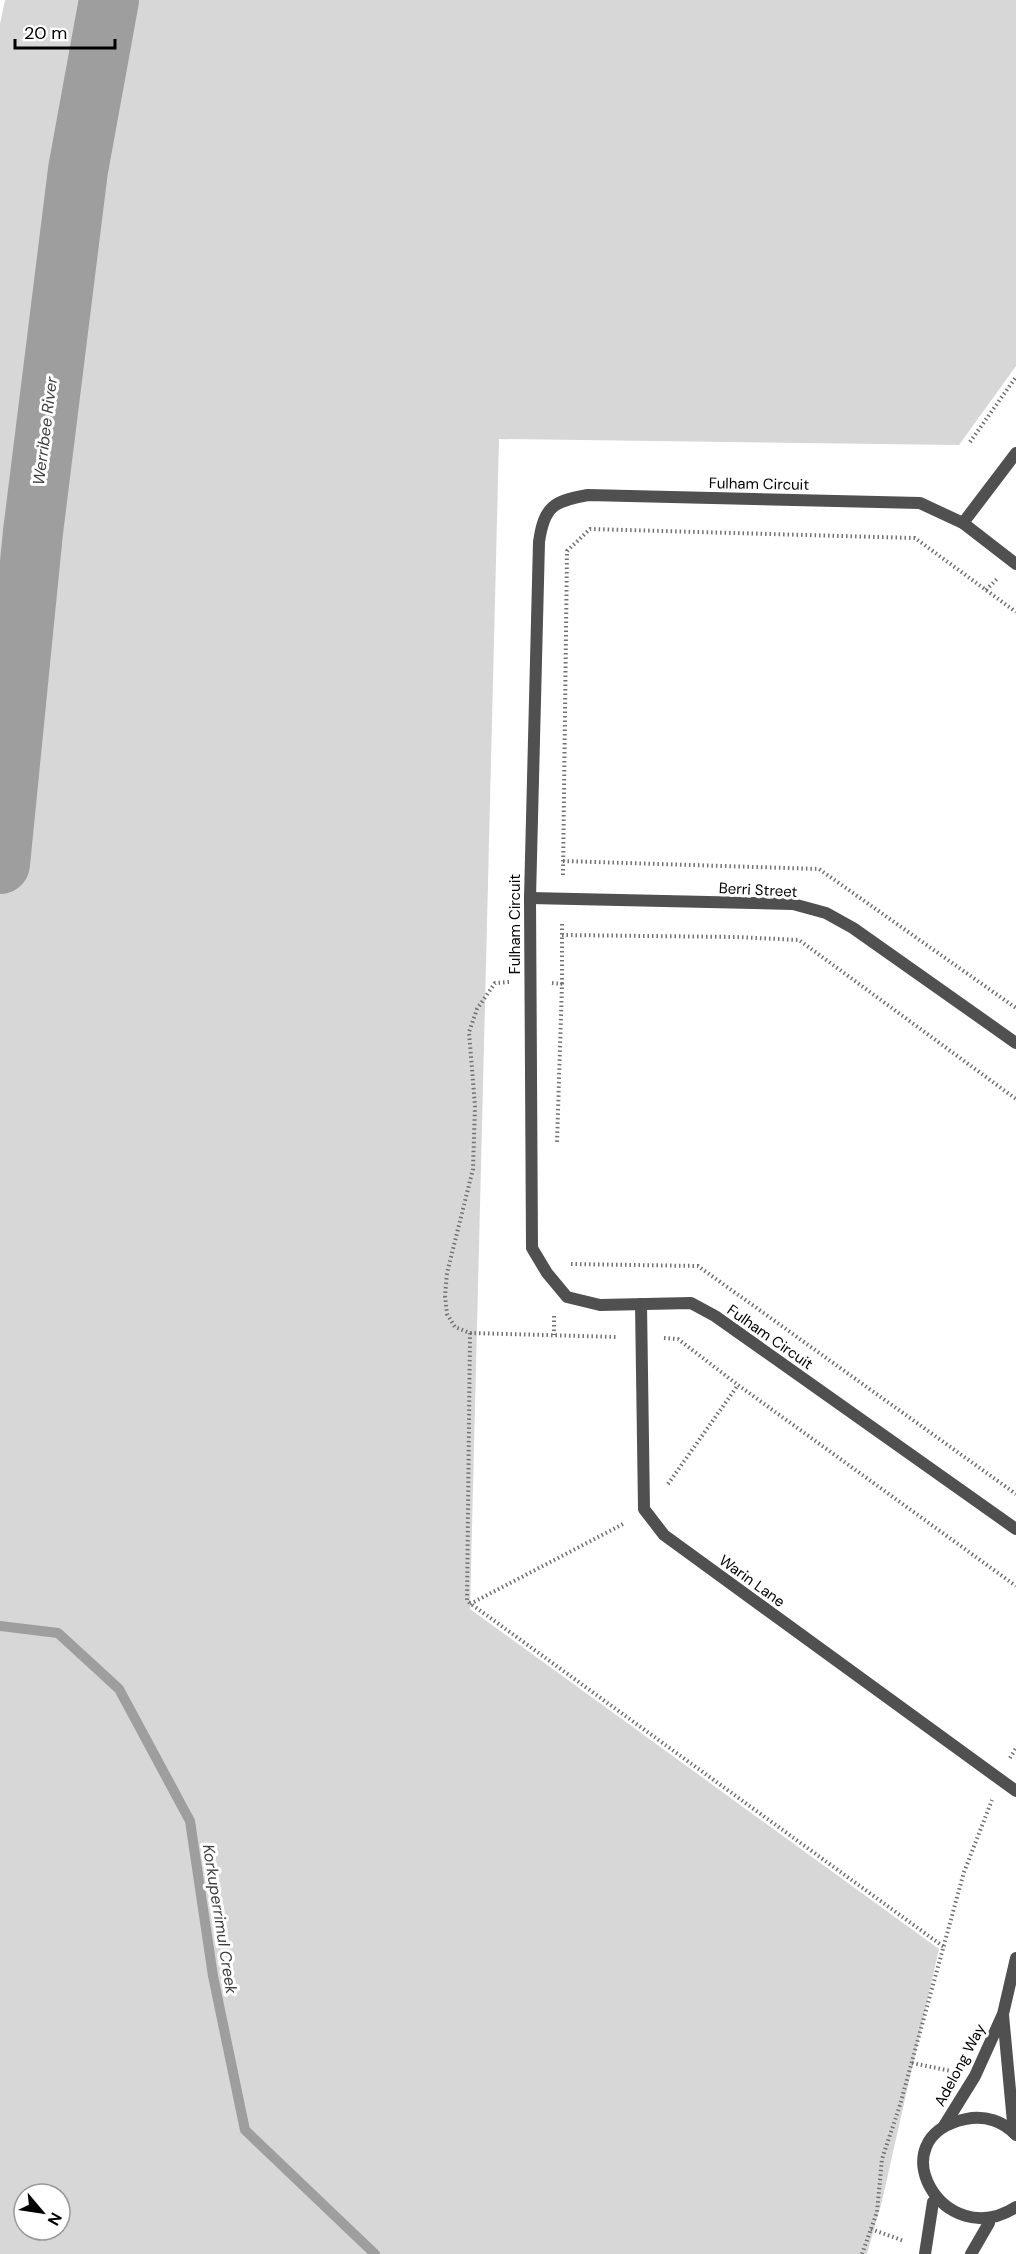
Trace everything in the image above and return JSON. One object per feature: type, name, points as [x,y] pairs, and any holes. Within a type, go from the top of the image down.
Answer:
[{"type":"street","points":[[963,523],[1016,453]]},
{"type":"street","name":"Fulham Circuit","points":[[1016,564],[963,523],[920,503],[588,495],[568,498],[551,506],[542,523],[539,542],[530,898],[532,1248],[547,1273],[567,1297],[600,1305],[691,1303],[715,1316],[1016,1529]]},
{"type":"street","name":"Berri Street","points":[[530,898],[793,904],[826,913],[853,928],[1016,1044]]},
{"type":"street","points":[[642,1304],[644,1509]]},
{"type":"street","name":"Warin Lane","points":[[644,1509],[664,1535],[1016,1791]]},
{"type":"street","name":"Adelong Way","points":[[933,2202],[923,2178],[924,2160],[931,2143],[975,2076],[1003,2014],[1016,1958]]},
{"type":"street","name":"Adelong Way","points":[[1003,2014],[1015,2134]]},
{"type":"street","points":[[942,2129],[958,2120],[975,2117],[992,2119],[1015,2134]]},
{"type":"street","points":[[933,2202],[954,2220],[971,2224],[989,2223],[1011,2216],[1016,2207]]},
{"type":"street","points":[[925,2254],[933,2202]]},
{"type":"street","points":[[971,2254],[989,2223]]},
{"type":"path","points":[[970,442],[1016,378]]},
{"type":"path","points":[[562,984],[567,550],[591,529],[915,538],[1016,612]]},
{"type":"path","points":[[562,935],[799,940],[1016,1099]]},
{"type":"path","points":[[530,980],[495,983],[477,1009],[469,1032],[475,1106],[473,1169],[447,1272],[445,1296],[447,1314],[455,1328],[470,1333],[678,1339],[1016,1586]]},
{"type":"path","points":[[470,1333],[467,1601],[944,1947]]},
{"type":"path","points":[[470,1604],[615,1531],[658,1498],[738,1385]]},
{"type":"path","points":[[862,2254],[877,2212],[882,2159],[900,2105],[964,1872],[1000,1779],[1016,1748]]},
{"type":"shaded area","points":[[5,0],[1016,0],[1016,366],[959,445],[499,439],[470,1609],[939,1949],[882,2201],[867,2254],[0,2254],[0,24]]},
{"type":"waterway","name":"Werribee River","points":[[0,864],[33,532],[78,170],[109,0]]},
{"type":"waterway","name":"Korkuperrimul Creek","points":[[0,1626],[58,1633],[119,1689],[190,1821],[213,1976],[245,2130],[375,2254]]}]
